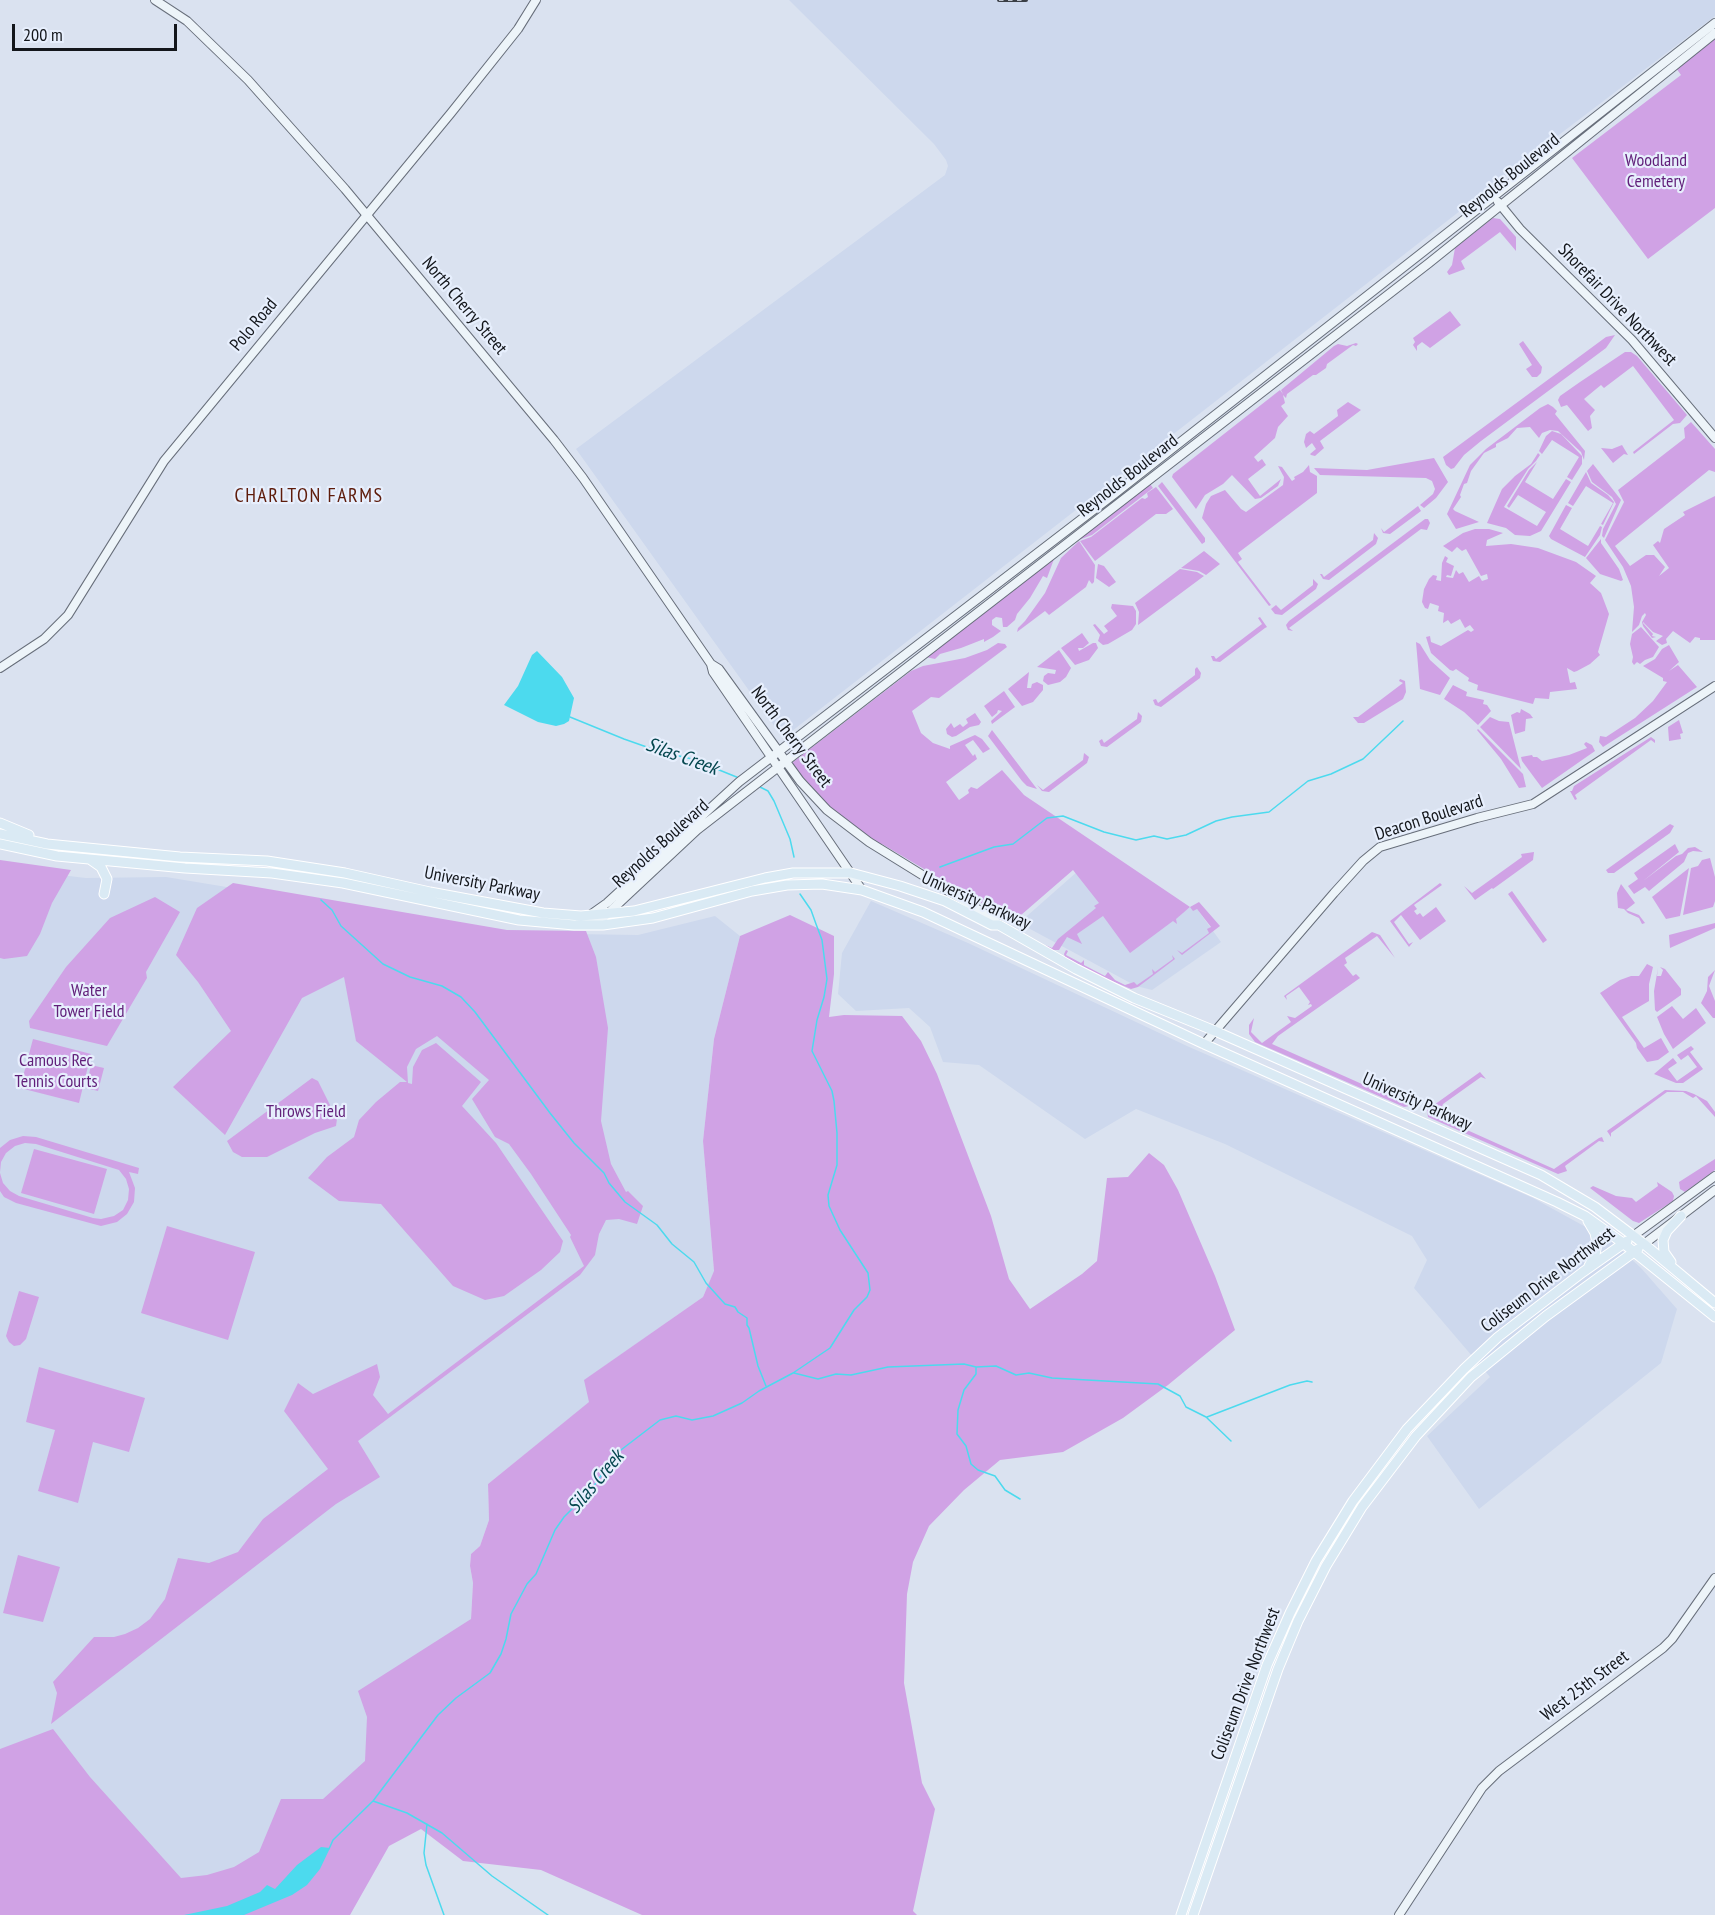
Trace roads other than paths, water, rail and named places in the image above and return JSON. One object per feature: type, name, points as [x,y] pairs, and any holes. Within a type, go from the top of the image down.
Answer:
[{"type":"main road","name":"North Cherry Street","points":[[155,0],[187,21],[231,62],[338,180],[564,453],[711,664],[718,669],[812,795],[848,827],[995,920],[999,925]]},
{"type":"main road","name":"Polo Road","points":[[0,669],[44,639],[68,615],[164,461],[515,32],[536,0]]},
{"type":"main road","name":"Reynolds Boulevard","points":[[589,915],[605,905],[699,817],[771,758],[1113,495],[1715,23]]},
{"type":"main road","name":"Reynolds Boulevard","points":[[556,924],[567,921],[599,920],[608,914],[676,849],[777,767],[1053,556],[1501,206],[1715,33]]},
{"type":"main road","name":"Shorefair Drive Northwest","points":[[1494,197],[1520,229],[1632,340],[1715,438]]},
{"type":"main road","name":"North Cherry Street","points":[[711,664],[713,672],[862,890]]},
{"type":"main road","name":"Deacon Boulevard","points":[[1204,1044],[1334,893],[1363,861],[1380,847],[1533,804],[1715,686]]},
{"type":"main road","points":[[0,823],[22,833],[72,846]]},
{"type":"main road","name":"University Parkway","points":[[0,834],[47,844],[267,861],[345,873],[543,913],[608,914],[663,905],[783,875],[803,872],[851,873],[933,897],[966,910],[992,925],[999,925],[1114,988],[1526,1168],[1595,1207],[1715,1303]]},
{"type":"main road","name":"University Parkway","points":[[0,844],[44,854],[272,873],[343,883],[519,920],[556,924],[592,925],[633,921],[669,914],[752,891],[787,885],[822,885],[862,890],[923,912],[1204,1044],[1519,1184],[1585,1216],[1623,1243],[1715,1317]]},
{"type":"main road","points":[[0,850],[44,854]]},
{"type":"main road","points":[[123,862],[129,857],[151,858],[157,854]]},
{"type":"main road","points":[[88,859],[105,873],[107,884],[104,894]]},
{"type":"main road","points":[[1368,1117],[1375,1102]]},
{"type":"main road","points":[[1519,1184],[1526,1168]]},
{"type":"main road","points":[[1634,1236],[1715,1176]]},
{"type":"main road","points":[[1644,1244],[1715,1190]]},
{"type":"main road","points":[[1584,1271],[1592,1262],[1597,1243],[1595,1233],[1585,1216]]},
{"type":"main road","points":[[1677,1271],[1664,1252],[1663,1240],[1681,1216]]},
{"type":"main road","name":"Coliseum Drive Northwest","points":[[1181,1915],[1267,1665],[1290,1613],[1333,1532],[1353,1500],[1382,1461],[1438,1395],[1498,1337],[1634,1236]]},
{"type":"main road","name":"Coliseum Drive Northwest","points":[[1192,1915],[1278,1669],[1298,1621],[1343,1538],[1390,1468],[1446,1402],[1493,1358],[1545,1316],[1644,1244]]},
{"type":"main road","points":[[1563,1287],[1570,1299]]},
{"type":"main road","name":"West 25th Street","points":[[1399,1915],[1482,1788],[1499,1772],[1663,1648],[1672,1639],[1715,1578]]},
{"type":"water","points":[[537,651],[562,677],[574,698],[569,721],[564,724],[556,726],[538,722],[504,705],[518,686],[532,655]]},
{"type":"water","points":[[321,1847],[330,1848],[320,1869],[307,1885],[292,1895],[244,1915],[184,1915],[227,1906],[260,1892],[267,1885],[275,1889],[297,1865]]},
{"type":"waterway","name":"Silas Creek","points":[[570,717],[624,739],[658,751],[692,759],[739,778]]},
{"type":"waterway","points":[[940,867],[994,847],[1013,844],[1047,818],[1063,816],[1104,832],[1136,840],[1154,836],[1167,839],[1186,835],[1216,821],[1269,812],[1308,781],[1331,774],[1363,759],[1403,721]]},
{"type":"waterway","name":"Silas Creek","points":[[760,787],[768,791],[774,801],[790,839],[794,857]]},
{"type":"waterway","name":"Silas Creek","points":[[329,1849],[333,1840],[373,1801],[438,1715],[456,1698],[490,1673],[501,1654],[511,1614],[527,1584],[536,1574],[555,1530],[564,1517],[591,1490],[617,1453],[660,1420],[676,1416],[692,1420],[713,1416],[742,1403],[793,1373],[830,1348],[854,1310],[867,1297],[870,1290],[868,1273],[840,1230],[829,1206],[828,1195],[837,1165],[834,1101],[832,1091],[812,1051],[827,979],[822,940],[811,910],[800,894]]},
{"type":"waterway","points":[[321,900],[332,910],[341,926],[383,964],[410,977],[442,986],[461,997],[475,1012],[550,1113],[574,1143],[604,1173],[609,1183],[625,1202],[657,1225],[672,1244],[694,1262],[706,1283],[725,1304],[735,1307],[747,1318],[758,1366],[766,1386]]},
{"type":"waterway","points":[[794,1373],[818,1379],[836,1374],[851,1375],[888,1367],[964,1364],[976,1367],[996,1366],[1016,1375],[1029,1373],[1052,1378],[1158,1384],[1180,1396],[1186,1407],[1206,1417],[1231,1441]]},
{"type":"waterway","points":[[976,1368],[976,1374],[964,1390],[958,1410],[957,1434],[966,1446],[971,1464],[978,1470],[995,1476],[1005,1490],[1020,1499]]},
{"type":"waterway","points":[[1207,1417],[1290,1385],[1312,1382]]},
{"type":"waterway","points":[[373,1801],[407,1813],[442,1833],[492,1876],[548,1915]]},
{"type":"waterway","points":[[427,1824],[424,1853],[426,1865],[444,1915]]},
{"type":"railway","points":[[999,0],[1026,0]]},
{"type":"district","name":"CHARLTON FARMS","points":[[309,496]]},
{"type":"park label","name":"Woodland Cemetery","points":[[1656,171]]},
{"type":"park label","name":"Water Tower Field","points":[[89,1001]]},
{"type":"park label","name":"Camous Rec Tennis Courts","points":[[56,1071]]},
{"type":"park label","name":"Throws Field","points":[[306,1112]]}]
